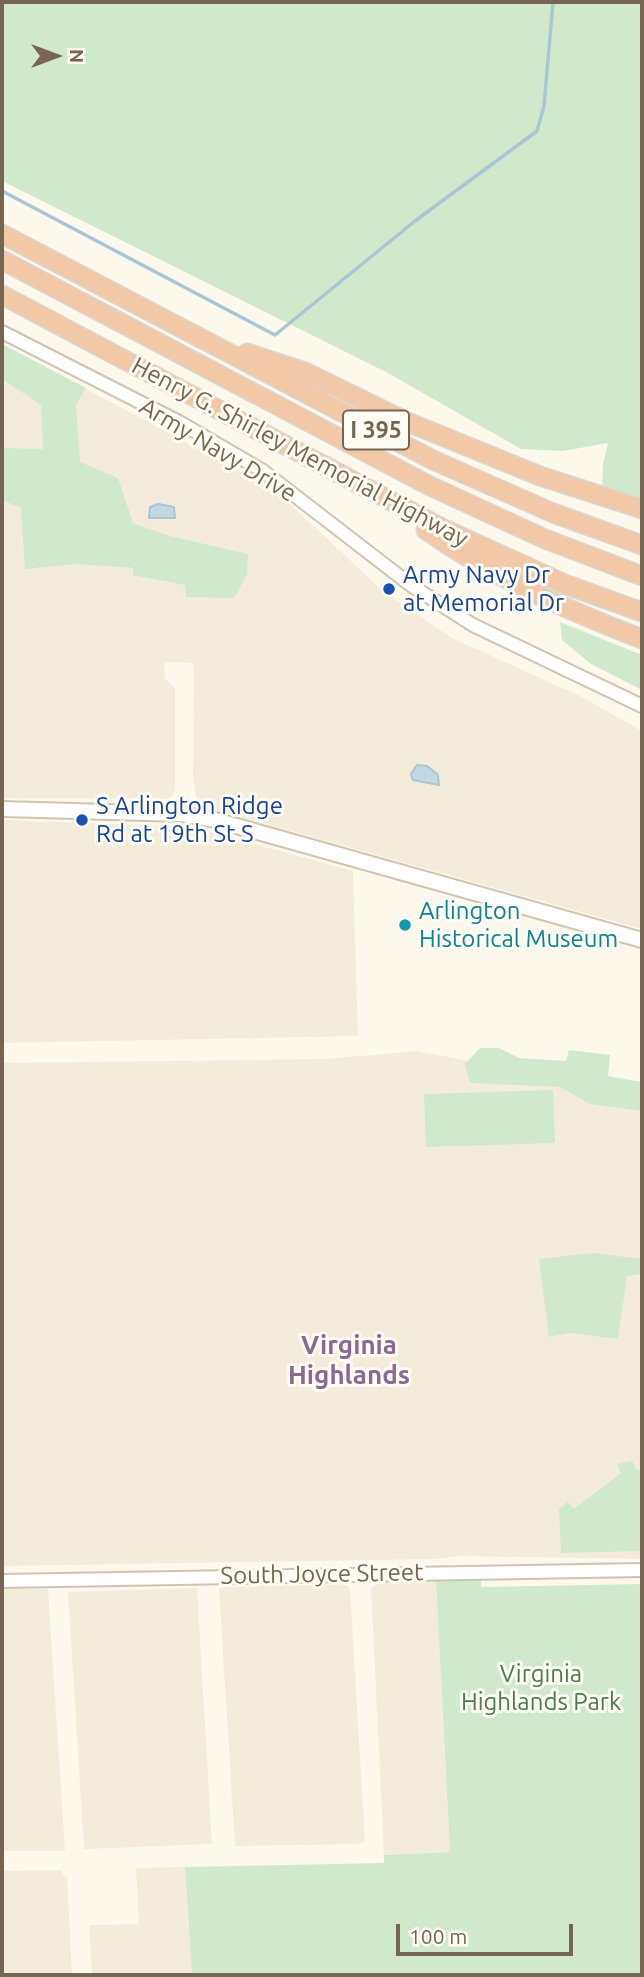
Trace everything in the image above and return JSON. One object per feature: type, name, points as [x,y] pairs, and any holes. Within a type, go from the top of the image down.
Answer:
[{"type":"highway","name":"I 395","points":[[2,234],[433,460],[553,513],[642,545]]},
{"type":"highway","points":[[2,260],[401,471],[545,539],[642,576]]},
{"type":"highway","name":"Henry G. Shirley Memorial Highway","points":[[2,295],[375,493],[531,570],[642,612]]},
{"type":"highway","points":[[203,339],[305,372],[405,421],[564,485],[642,509]]},
{"type":"highway","points":[[375,493],[463,556],[526,589],[642,639]]},
{"type":"main road","points":[[2,809],[182,814],[215,820],[642,940]]},
{"type":"street","name":"Army Navy Drive","points":[[2,332],[179,422],[264,471],[412,586],[473,625],[642,706]]},
{"type":"street","name":"South Joyce Street","points":[[2,1581],[642,1570]]},
{"type":"shaded area","points":[[2,344],[246,474],[292,506],[383,591],[452,638],[580,696],[642,731],[642,929],[198,805],[193,778],[194,663],[164,662],[165,679],[175,688],[175,790],[170,799],[2,798]]},
{"type":"shaded area","points":[[2,820],[193,827],[353,871],[358,1036],[2,1043]]},
{"type":"shaded area","points":[[418,1051],[642,1096],[642,1559],[460,1556],[433,1559],[2,1566],[2,1063],[325,1059]]},
{"type":"shaded area","points":[[436,1581],[450,1852],[384,1855],[371,1589],[377,1583]]},
{"type":"shaded area","points":[[346,1584],[350,1589],[365,1841],[361,1844],[235,1846],[219,1589]]},
{"type":"shaded area","points":[[197,1588],[212,1844],[84,1849],[68,1592]]},
{"type":"shaded area","points":[[2,1589],[48,1589],[65,1851],[2,1851]]},
{"type":"shaded area","points":[[185,1867],[192,1975],[92,1975],[89,1925],[139,1924],[136,1868]]},
{"type":"shaded area","points":[[62,1870],[63,1876],[67,1876],[72,1975],[2,1975],[2,1871]]},
{"type":"green space","points":[[2,2],[642,2],[642,500],[602,488],[603,464],[608,443],[563,451],[521,449],[386,372],[2,181]]},
{"type":"green space","points":[[2,344],[86,388],[76,405],[80,462],[118,478],[133,523],[170,536],[248,554],[247,574],[234,598],[186,597],[185,585],[133,575],[133,568],[77,564],[25,569],[21,508],[2,500],[2,448],[43,449],[41,405],[2,379]]},
{"type":"green space","points":[[560,622],[642,655],[642,690],[591,664],[562,640]]},
{"type":"green space","points":[[480,1048],[499,1048],[519,1058],[566,1061],[569,1050],[610,1055],[608,1076],[642,1082],[642,1111],[590,1104],[560,1087],[470,1083],[465,1064]]},
{"type":"green space","points":[[553,1090],[555,1143],[426,1147],[424,1094]]},
{"type":"green space","points":[[593,1253],[642,1259],[642,1274],[627,1276],[618,1339],[569,1333],[549,1337],[539,1259]]},
{"type":"green space","points":[[632,1461],[637,1470],[642,1470],[642,1551],[561,1553],[559,1509],[568,1502],[574,1509],[621,1473],[617,1464]]},
{"type":"green space","name":"Virginia Highlands Park","points":[[481,1580],[481,1587],[642,1584],[642,1975],[192,1975],[185,1867],[384,1863],[384,1855],[450,1852],[436,1581]]},
{"type":"water","points":[[158,504],[174,507],[175,518],[149,518],[150,507]]},
{"type":"water","points":[[417,765],[427,766],[438,775],[439,785],[413,780],[411,774]]},
{"type":"waterway","points":[[2,191],[275,335],[415,221],[537,131],[544,106],[553,2]]},
{"type":"place","name":"Army Navy Dr at Memorial Dr","points":[[389,589]]},
{"type":"place","name":"S Arlington Ridge Rd at 19th St S","points":[[82,820]]},
{"type":"place","name":"Arlington Historical Museum","points":[[405,925]]},
{"type":"district","name":"Virginia Highlands","points":[[349,1360]]}]
